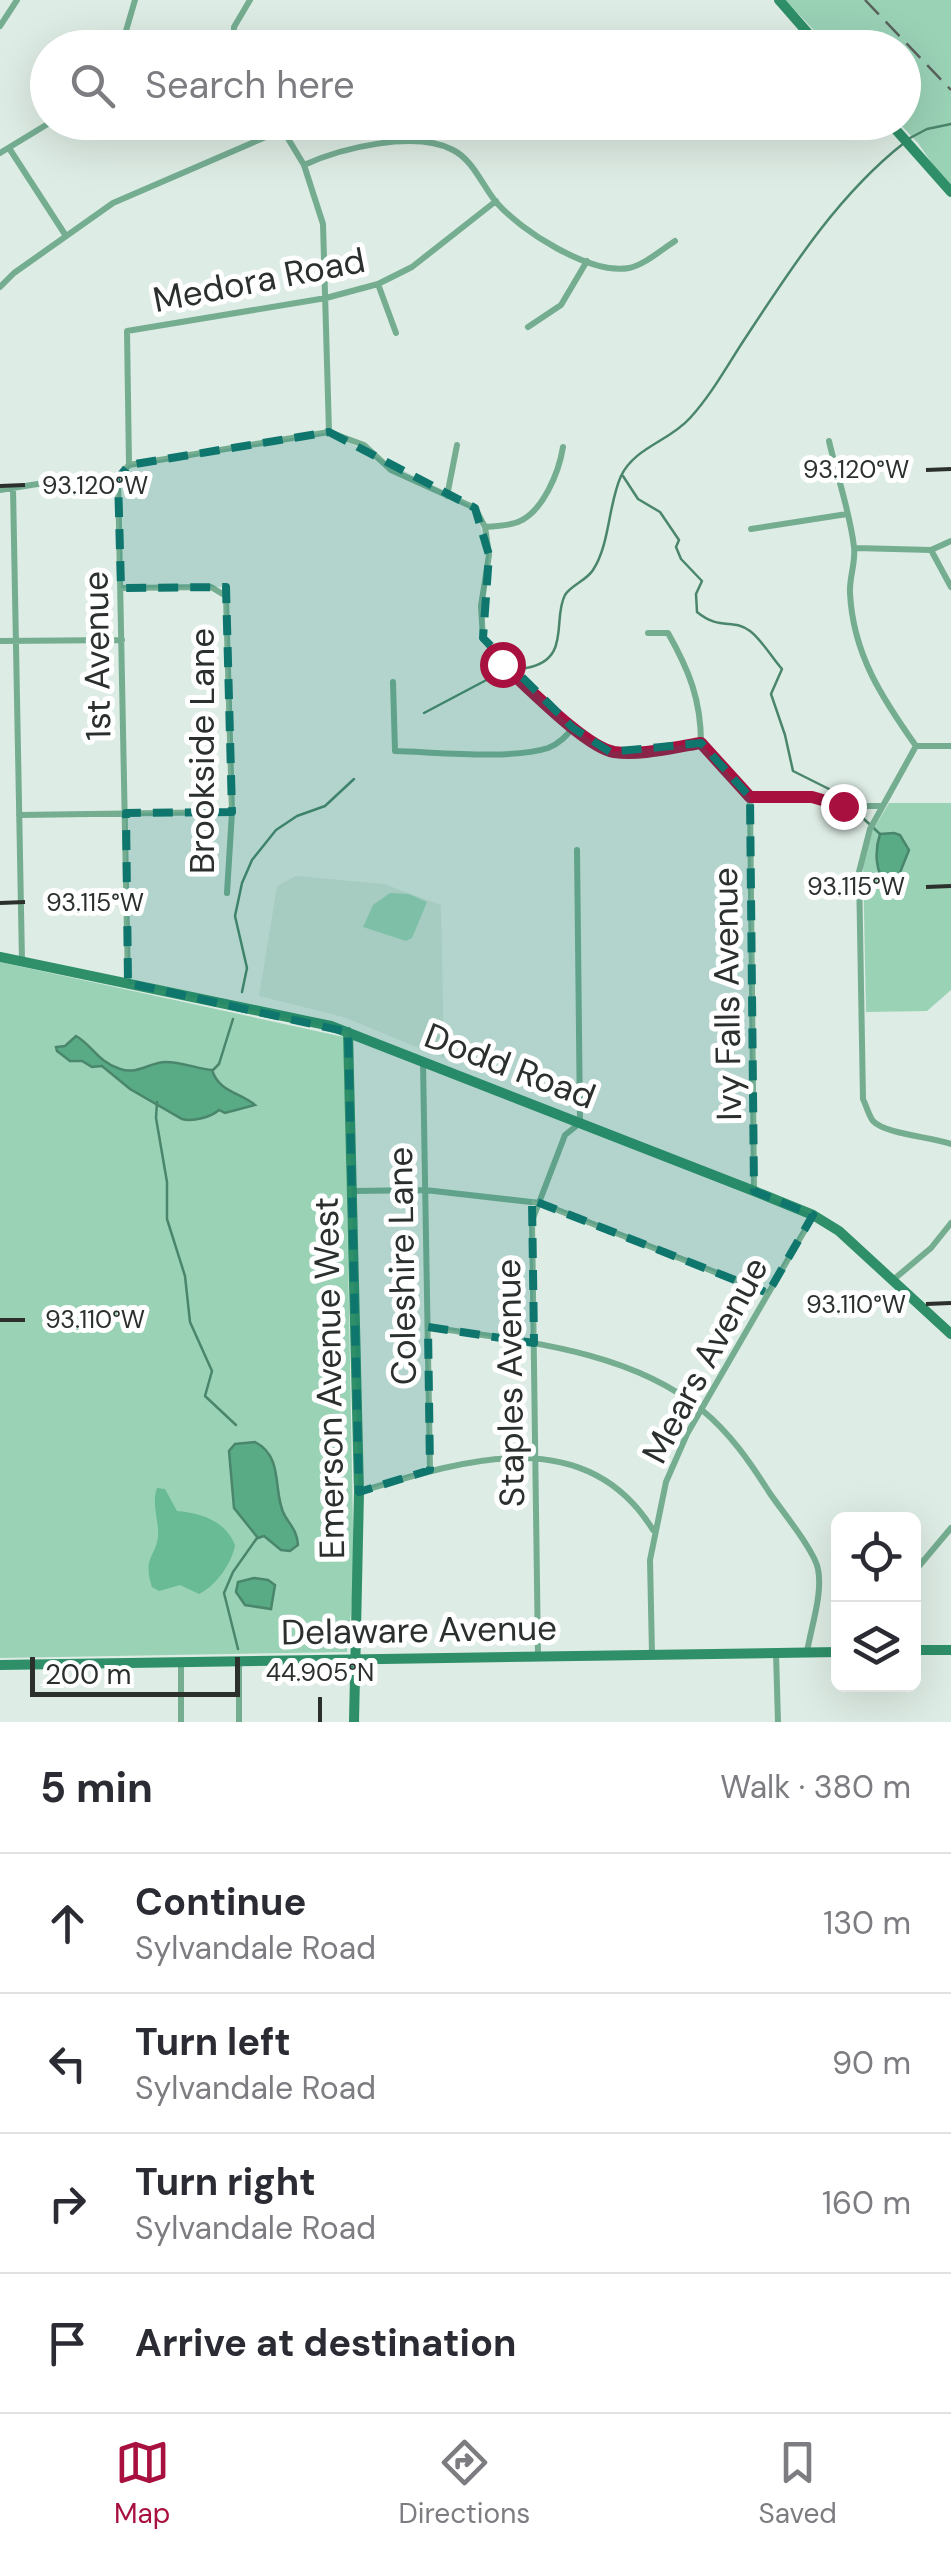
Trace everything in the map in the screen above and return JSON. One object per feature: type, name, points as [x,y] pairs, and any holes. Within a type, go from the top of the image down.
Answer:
[{"type":"street","points":[[0,26],[17,0]]},
{"type":"street","points":[[126,30],[135,0]]},
{"type":"street","points":[[234,30],[250,0]]},
{"type":"street","points":[[779,0],[805,30]]},
{"type":"street","points":[[0,154],[30,135]]},
{"type":"street","points":[[0,287],[113,203],[262,140]]},
{"type":"street","points":[[289,140],[316,193],[323,224],[330,432]]},
{"type":"street","points":[[905,140],[951,192]]},
{"type":"street","points":[[304,164],[362,146],[426,142],[454,150],[520,226],[552,246],[606,270],[633,268],[674,241]]},
{"type":"street","points":[[9,148],[66,236]]},
{"type":"street","name":"Medora Road","points":[[127,331],[326,298],[378,284],[412,267],[496,202]]},
{"type":"street","points":[[528,327],[561,305],[587,261]]},
{"type":"street","points":[[378,284],[396,333]]},
{"type":"street","name":"1st Avenue","points":[[127,331],[129,465],[118,478],[128,984]]},
{"type":"street","points":[[129,465],[330,432],[364,446],[391,470],[474,508],[485,527],[489,555],[481,606],[483,638],[502,664],[573,728],[610,752],[701,743]]},
{"type":"street","points":[[830,442],[855,550],[850,588],[852,626],[863,664],[916,746]]},
{"type":"street","points":[[447,496],[456,446]]},
{"type":"street","points":[[485,527],[517,522],[536,510],[560,464],[563,447]]},
{"type":"street","points":[[0,490],[81,477]]},
{"type":"street","points":[[13,488],[22,962]]},
{"type":"street","points":[[751,529],[847,514]]},
{"type":"street","points":[[855,550],[931,550],[951,541]]},
{"type":"street","points":[[931,550],[951,588]]},
{"type":"street","name":"Brookside Lane","points":[[121,588],[211,587],[226,596],[232,812],[227,893]]},
{"type":"street","points":[[648,633],[668,633],[697,691],[701,743],[750,797],[812,797],[843,806],[883,806]]},
{"type":"street","points":[[0,641],[122,640]]},
{"type":"street","points":[[393,682],[395,752],[547,748],[573,728]]},
{"type":"street","points":[[916,746],[951,746]]},
{"type":"street","points":[[916,746],[870,830],[859,872],[863,1099],[874,1122],[894,1132],[925,1135],[951,1144]]},
{"type":"street","name":"Ivy Falls Avenue","points":[[750,797],[754,1191]]},
{"type":"street","points":[[19,815],[232,812]]},
{"type":"street","points":[[577,850],[580,1123]]},
{"type":"street","name":"Dodd Road","points":[[0,957],[310,1020],[754,1191],[814,1215],[839,1231],[951,1334]]},
{"type":"street","name":"Emerson Avenue West","points":[[348,1032],[360,1492],[354,1722]]},
{"type":"street","name":"Coleshire Lane","points":[[423,1061],[430,1470]]},
{"type":"street","name":"Staples Avenue","points":[[538,1655],[532,1222],[564,1135],[580,1123]]},
{"type":"street","points":[[354,1192],[425,1190],[540,1203],[768,1293]]},
{"type":"street","name":"Mears Avenue","points":[[652,1654],[650,1560],[666,1482],[701,1409],[814,1215]]},
{"type":"street","points":[[893,1280],[931,1248],[951,1224]]},
{"type":"street","points":[[428,1326],[534,1343],[603,1360],[654,1379],[701,1409],[741,1449],[812,1554],[819,1580],[807,1652]]},
{"type":"street","points":[[360,1492],[430,1470],[486,1458],[536,1458],[584,1469],[606,1480],[641,1510],[654,1531]]},
{"type":"street","points":[[921,1564],[951,1528]]},
{"type":"street","points":[[921,1650],[951,1650]]},
{"type":"street","points":[[776,1652],[778,1722]]},
{"type":"street","name":"Delaware Avenue","points":[[0,1666],[831,1652]]},
{"type":"street","points":[[238,1660],[239,1722]]},
{"type":"street","points":[[181,1662],[181,1722]]},
{"type":"highlighted area","points":[[329,432],[475,508],[489,555],[483,638],[573,728],[610,752],[701,743],[750,797],[754,1191],[813,1215],[768,1293],[532,1200],[534,1343],[428,1327],[430,1470],[359,1492],[348,1032],[128,983],[126,813],[232,812],[226,587],[121,588],[118,478],[129,465]]},
{"type":"shaded area","points":[[785,0],[951,0],[951,191],[915,140],[921,140],[921,30],[814,30]]},
{"type":"shaded area","points":[[889,803],[951,803],[951,990],[927,1011],[866,1012],[863,862],[870,835]]},
{"type":"shaded area","points":[[880,834],[900,835],[909,850],[897,880],[888,884],[878,868],[877,847]]},
{"type":"shaded area","points":[[296,876],[384,884],[441,905],[444,1058],[343,1017],[259,996],[277,886]]},
{"type":"shaded area","points":[[390,893],[409,894],[427,902],[412,938],[406,941],[363,927],[373,905]]},
{"type":"shaded area","points":[[0,962],[344,1037],[354,1581],[347,1652],[0,1658]]},
{"type":"shaded area","points":[[76,1036],[120,1069],[166,1062],[212,1070],[224,1087],[255,1105],[182,1119],[130,1089],[102,1066],[70,1061],[57,1051],[56,1047],[65,1046]]},
{"type":"shaded area","points":[[255,1442],[271,1457],[274,1466],[281,1507],[298,1545],[290,1551],[281,1550],[264,1536],[258,1538],[234,1508],[229,1451],[235,1444]]},
{"type":"shaded area","points":[[157,1488],[165,1489],[177,1511],[203,1516],[225,1529],[235,1545],[222,1573],[199,1594],[180,1585],[159,1591],[152,1587],[149,1568],[158,1538]]},
{"type":"shaded area","points":[[254,1578],[275,1585],[271,1609],[245,1605],[236,1592],[238,1582]]},
{"type":"waterway","points":[[921,132],[951,124]]},
{"type":"waterway","points":[[526,668],[540,664],[555,648],[561,605],[565,595],[590,574],[599,560],[617,487],[627,466],[682,426],[698,409],[818,233],[858,185],[904,143]]},
{"type":"waterway","points":[[623,476],[638,499],[660,512],[679,540],[676,547],[681,559],[702,581],[696,594],[697,612],[713,621],[750,631],[782,669],[771,694],[793,771],[835,792],[880,834]]},
{"type":"waterway","points":[[424,713],[494,676]]},
{"type":"waterway","points":[[242,992],[247,968],[235,916],[252,860],[276,830],[297,816],[325,806],[354,779]]},
{"type":"waterway","points":[[213,1070],[219,1064],[233,1019]]},
{"type":"waterway","points":[[157,1102],[167,1182],[167,1219],[185,1276],[190,1322],[212,1371],[205,1396],[236,1425]]},
{"type":"waterway","points":[[238,1649],[224,1593],[233,1572],[257,1538]]},
{"type":"railway","points":[[865,0],[894,30]]},
{"type":"railway","points":[[921,59],[951,90]]},
{"type":"route","points":[[502,664],[573,728],[610,752],[701,743],[750,797],[812,797],[843,806]]}]
